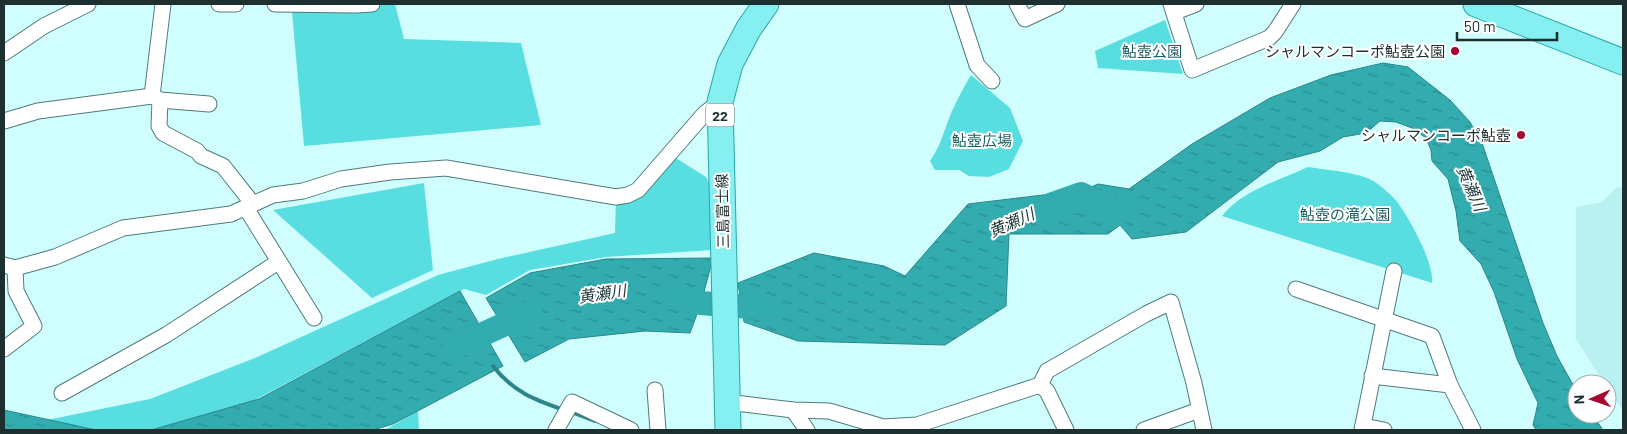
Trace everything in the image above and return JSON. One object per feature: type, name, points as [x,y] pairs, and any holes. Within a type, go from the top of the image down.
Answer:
[{"type":"main road","name":"三島富士線","points":[[728,430],[720,102],[730,64],[749,28],[766,4]]},
{"type":"main road","points":[[1476,4],[1623,62]]},
{"type":"street","points":[[4,53],[44,26],[88,4]]},
{"type":"street","points":[[163,4],[156,98],[159,126],[163,133],[197,151],[201,156],[222,166],[249,206],[278,262],[314,318]]},
{"type":"street","points":[[219,4],[236,4]]},
{"type":"street","points":[[275,4],[372,4]]},
{"type":"street","points":[[957,4],[977,65],[992,80]]},
{"type":"street","points":[[1017,4],[1025,19],[1057,4]]},
{"type":"street","points":[[1196,4],[1173,8],[1192,70],[1269,38],[1276,32],[1293,4]]},
{"type":"street","points":[[4,121],[38,111],[156,98],[209,104]]},
{"type":"street","points":[[4,349],[34,326],[16,291],[9,267],[55,258],[123,228],[231,214],[273,195],[303,191],[341,179],[390,172],[446,168],[616,197],[628,195],[638,190],[705,113],[720,102]]},
{"type":"street","points":[[62,393],[166,334],[278,262]]},
{"type":"street","points":[[1384,430],[1362,428],[1394,271]]},
{"type":"street","points":[[1296,289],[1432,336],[1450,384],[1473,430]]},
{"type":"street","points":[[726,390],[793,410],[829,411],[882,427],[917,424],[1040,385],[1047,371],[1146,314],[1171,302],[1194,383],[1204,430]]},
{"type":"street","points":[[1372,376],[1450,384]]},
{"type":"street","points":[[1040,385],[1047,391],[1066,430]]},
{"type":"street","points":[[655,390],[658,430]]},
{"type":"street","points":[[559,425],[572,402],[631,430]]},
{"type":"street","points":[[793,410],[806,430]]},
{"type":"street","points":[[1144,430],[1199,410]]},
{"type":"shaded area","points":[[1617,187],[1623,188],[1623,411],[1617,402],[1617,374],[1599,374],[1576,339],[1576,207],[1602,202]]},
{"type":"green space","points":[[375,4],[395,4],[404,39],[521,43],[541,125],[304,146],[292,12]]},
{"type":"green space","name":"鮎壺公園","points":[[1165,20],[1183,74],[1098,68],[1095,51]]},
{"type":"green space","name":"鮎壺広場","points":[[971,75],[1010,108],[1023,141],[1009,169],[989,177],[969,176],[959,170],[935,170],[930,161],[938,148],[951,114]]},
{"type":"green space","points":[[671,155],[706,177],[712,188],[712,250],[606,257],[530,270],[486,295],[464,289],[253,401],[150,430],[96,430],[47,420],[150,399],[255,358],[438,275],[498,259],[615,233],[616,197]]},
{"type":"green space","name":"鮎壺の滝公園","points":[[1308,167],[1343,172],[1369,179],[1396,200],[1415,230],[1425,253],[1432,274],[1432,283],[1222,216],[1230,207],[1250,193]]},
{"type":"green space","points":[[424,183],[433,270],[372,298],[273,210]]},
{"type":"green space","points":[[418,411],[419,430],[385,430]]},
{"type":"water","points":[[1383,63],[1408,67],[1450,100],[1470,122],[1482,143],[1543,323],[1567,374],[1567,424],[1599,424],[1603,430],[1536,430],[1533,425],[1538,403],[1517,359],[1494,292],[1481,264],[1460,241],[1456,211],[1448,179],[1432,161],[1431,150],[1426,138],[1412,128],[1396,122],[1380,121],[1366,133],[1343,137],[1320,151],[1278,162],[1186,232],[1132,239],[1120,225],[1108,234],[1009,234],[1006,306],[945,345],[798,341],[744,322],[738,283],[814,253],[884,266],[905,276],[968,204],[1068,192],[1096,203],[1116,221],[1089,188],[1098,184],[1129,189],[1192,144],[1270,98],[1331,75]]},
{"type":"water","points":[[713,258],[701,303],[690,333],[645,331],[569,339],[525,362],[486,298],[530,273],[606,259]]},
{"type":"water","points":[[460,291],[503,366],[393,424],[373,430],[151,430],[259,399]]},
{"type":"water","points":[[4,410],[96,430],[4,430]]},
{"type":"waterway","name":"黄瀬川","points":[[1047,206],[1081,194],[1119,213],[1130,208]]},
{"type":"waterway","name":"黄瀬川","points":[[670,292],[701,303],[772,309]]},
{"type":"waterway","name":"黄瀬川","points":[[455,347],[531,312]]},
{"type":"waterway","points":[[493,366],[508,382],[525,394],[564,410]]},
{"type":"waterway","points":[[571,412],[595,421]]},
{"type":"place","name":"シャルマンコーポ鮎壺公園","points":[[1455,51]]},
{"type":"place","name":"シャルマンコーポ鮎壺","points":[[1521,135]]}]
